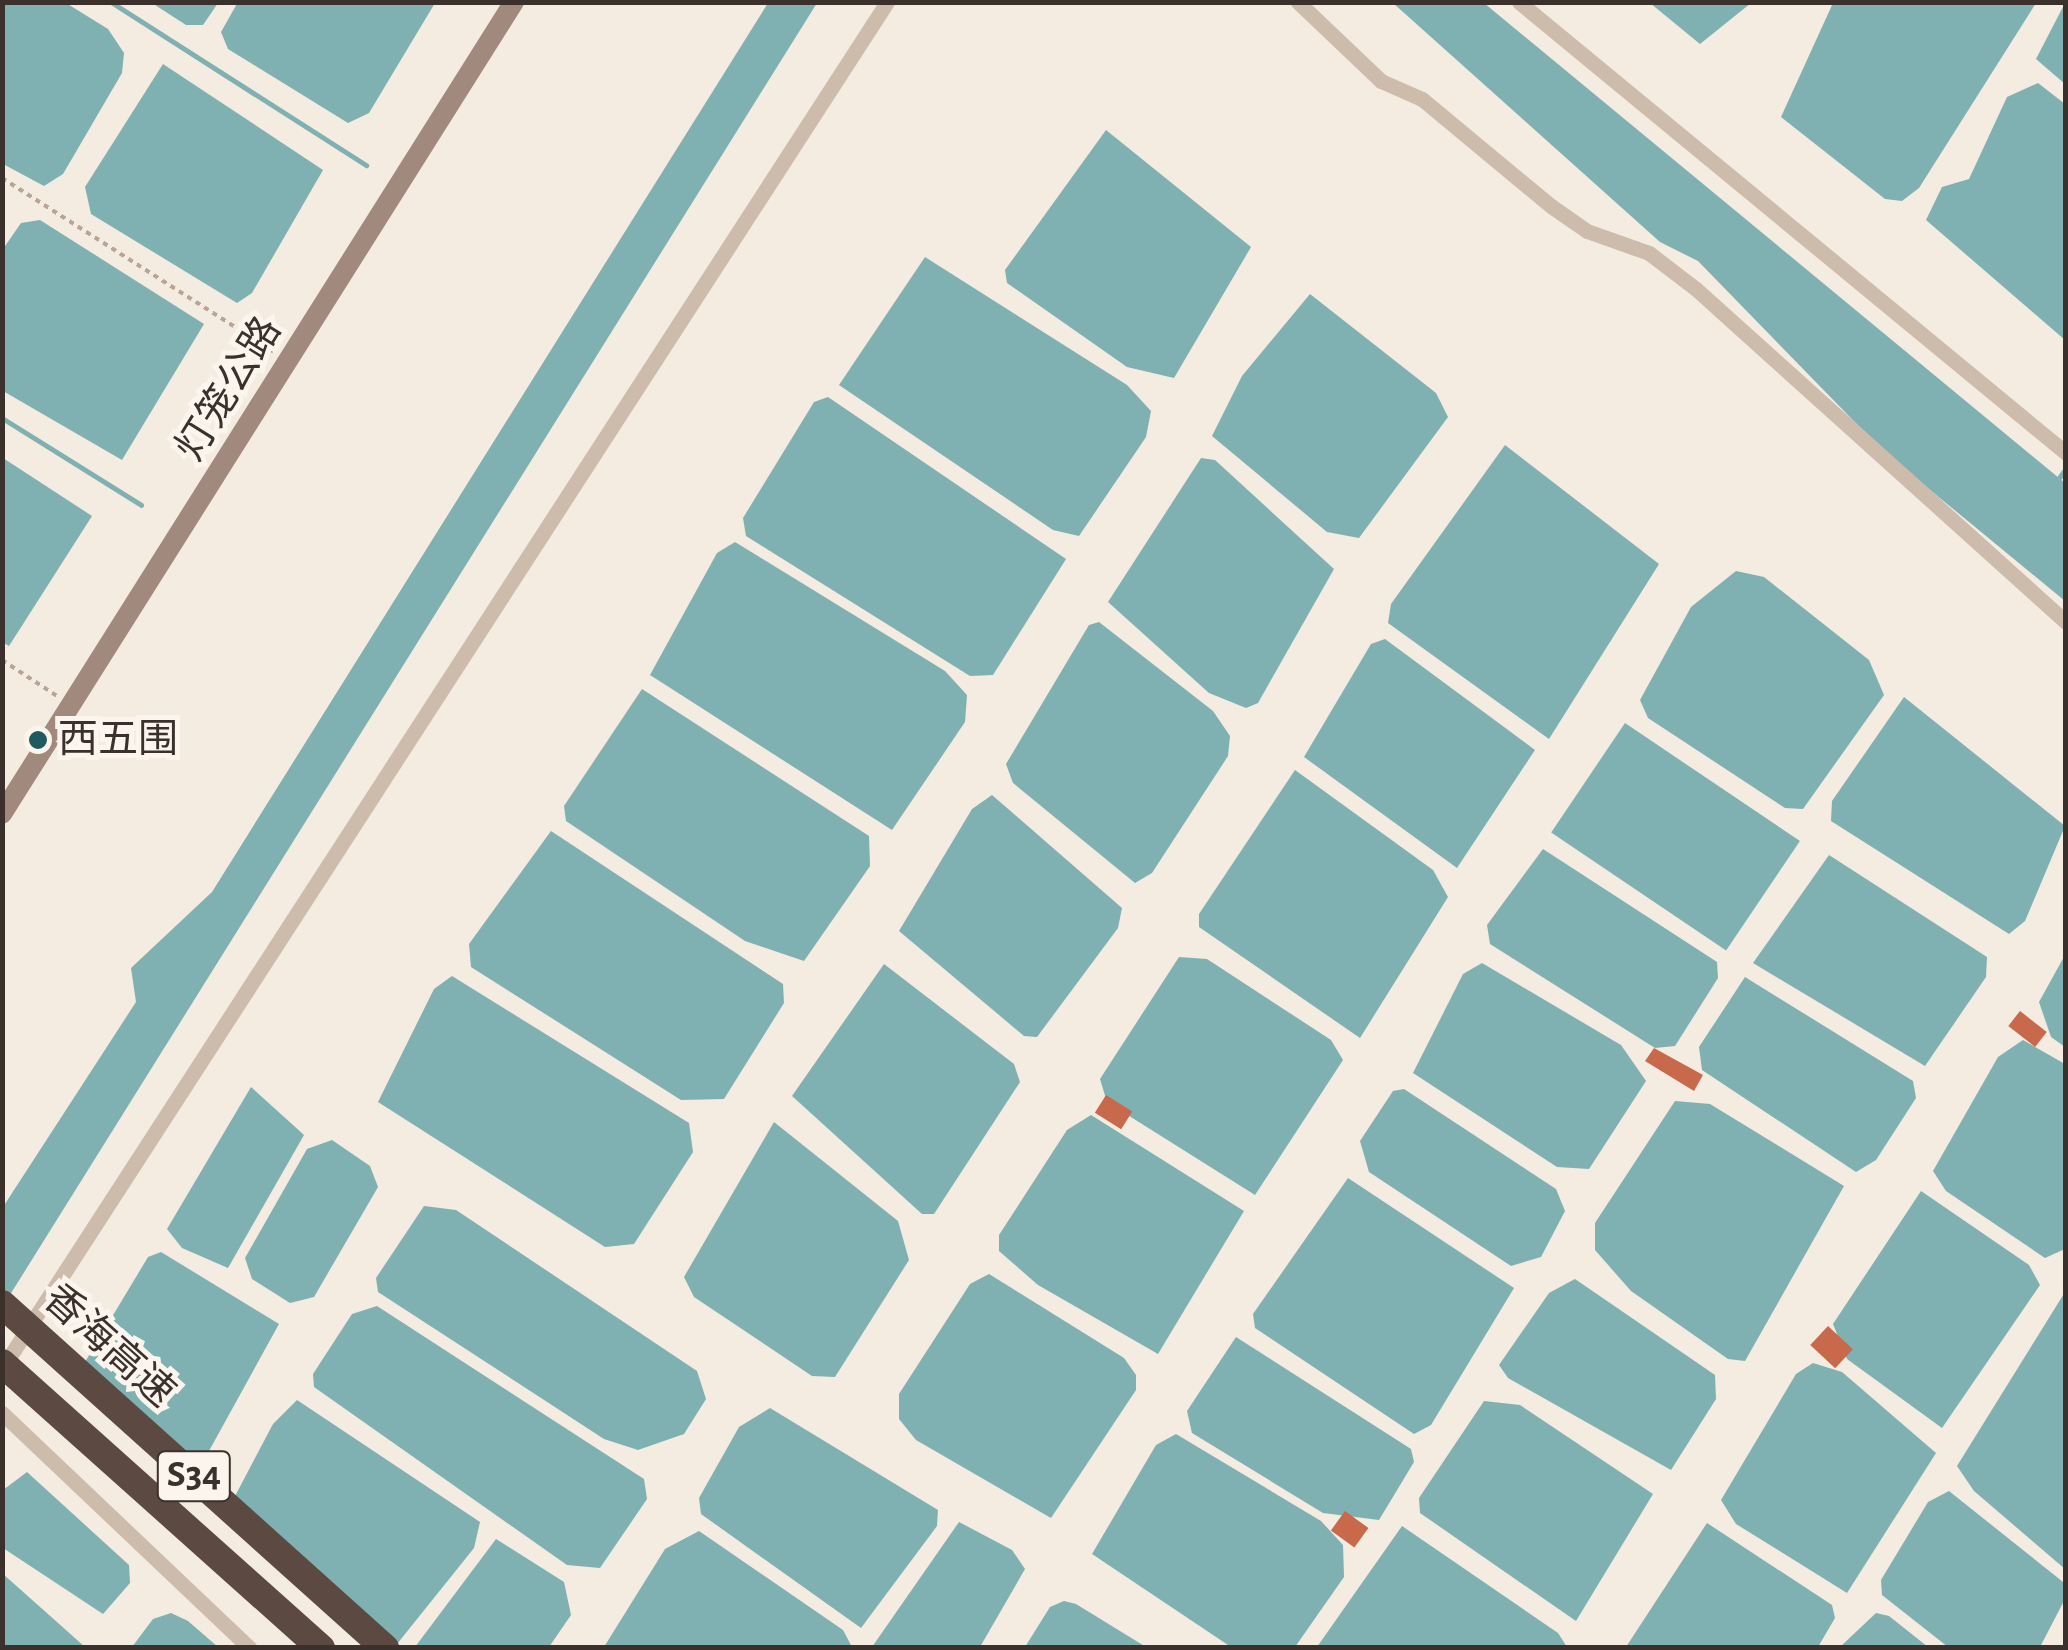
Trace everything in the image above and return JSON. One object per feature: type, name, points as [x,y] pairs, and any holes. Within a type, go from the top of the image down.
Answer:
[{"type":"highway","name":"香海高速","points":[[2,1304],[385,1648]]},
{"type":"highway","name":"香海高速","points":[[2,1365],[321,1648]]},
{"type":"street","name":"灯笼公路","points":[[2,814],[514,2]]},
{"type":"street","points":[[1298,2],[1380,82],[1422,99],[1563,214],[1649,252],[2066,622]]},
{"type":"street","points":[[1520,2],[2063,450]]},
{"type":"street","points":[[2,1365],[882,4]]},
{"type":"street","points":[[2,1413],[250,1648]]},
{"type":"path","points":[[2,178],[288,360]]},
{"type":"path","points":[[2,660],[71,705]]},
{"type":"water","points":[[238,2],[435,3],[369,113],[348,123],[228,49],[221,32]]},
{"type":"water","points":[[2,3],[66,3],[108,29],[124,53],[122,73],[63,174],[44,186],[3,164]]},
{"type":"water","points":[[152,3],[218,3],[203,25],[186,25]]},
{"type":"water","points":[[768,3],[817,3],[3,1306],[3,1207],[136,1002],[131,968],[212,892]]},
{"type":"water","points":[[1393,3],[1484,3],[2065,483],[2065,601],[1884,452],[1698,261],[1660,242]]},
{"type":"water","points":[[1650,3],[1751,3],[1700,44]]},
{"type":"water","points":[[1833,3],[2036,3],[1919,188],[1902,201],[1885,199],[1781,117]]},
{"type":"water","points":[[2065,3],[2065,84],[2036,59]]},
{"type":"water","points":[[163,64],[323,170],[252,293],[237,303],[91,214],[85,187]]},
{"type":"water","points":[[2038,83],[2065,104],[2065,340],[1926,220],[1942,187],[1969,179],[2007,97]]},
{"type":"water","points":[[1106,130],[1251,247],[1174,378],[1127,367],[1007,283],[1005,270]]},
{"type":"water","points":[[40,220],[204,324],[122,460],[3,391],[3,249],[21,223]]},
{"type":"water","points":[[925,257],[1127,385],[1151,411],[1146,437],[1079,536],[1053,530],[839,385]]},
{"type":"water","points":[[1310,294],[1436,393],[1448,417],[1359,538],[1327,532],[1212,436],[1242,376]]},
{"type":"water","points":[[828,397],[1066,559],[993,675],[970,676],[746,536],[743,518],[814,402]]},
{"type":"water","points":[[1505,445],[1659,564],[1549,739],[1388,623],[1391,604]]},
{"type":"water","points":[[3,458],[92,516],[9,646],[2,642]]},
{"type":"water","points":[[1201,458],[1215,460],[1334,569],[1258,703],[1246,708],[1209,693],[1108,602]]},
{"type":"water","points":[[735,542],[945,671],[967,695],[965,722],[892,830],[650,675],[717,553]]},
{"type":"water","points":[[1736,571],[1764,577],[1869,660],[1884,695],[1803,809],[1785,808],[1648,718],[1640,700],[1691,607]]},
{"type":"water","points":[[1099,622],[1213,711],[1230,736],[1228,756],[1152,873],[1135,883],[1013,783],[1006,764],[1089,625]]},
{"type":"water","points":[[1385,639],[1535,750],[1457,868],[1304,757],[1371,644]]},
{"type":"water","points":[[642,689],[869,836],[870,866],[804,961],[745,941],[566,821],[564,806]]},
{"type":"water","points":[[1904,697],[2065,826],[2025,921],[2009,934],[1831,821],[1832,801]]},
{"type":"water","points":[[1625,723],[1800,841],[1726,950],[1551,832]]},
{"type":"water","points":[[1295,770],[1433,870],[1448,897],[1360,1038],[1199,927],[1199,914]]},
{"type":"water","points":[[992,795],[1122,908],[1118,928],[1037,1037],[1024,1036],[899,931],[972,809]]},
{"type":"water","points":[[551,831],[783,984],[784,1003],[724,1099],[681,1100],[471,967],[469,944]]},
{"type":"water","points":[[1543,849],[1717,962],[1718,978],[1675,1046],[1655,1048],[1490,944],[1487,925]]},
{"type":"water","points":[[1829,855],[1987,957],[1986,977],[1925,1066],[1753,963]]},
{"type":"water","points":[[2065,955],[2065,1047],[2051,1037],[2039,1002]]},
{"type":"water","points":[[1179,957],[1207,959],[1331,1040],[1343,1060],[1255,1195],[1107,1102],[1100,1079]]},
{"type":"water","points":[[1482,963],[1621,1045],[1646,1081],[1589,1169],[1557,1167],[1413,1073],[1463,974]]},
{"type":"water","points":[[884,964],[1014,1064],[1020,1082],[934,1214],[922,1214],[792,1096]]},
{"type":"water","points":[[452,976],[689,1123],[693,1152],[634,1244],[605,1247],[378,1102],[434,989]]},
{"type":"water","points":[[1745,977],[1913,1081],[1916,1098],[1876,1160],[1856,1172],[1702,1070],[1699,1047]]},
{"type":"water","points":[[2023,1040],[2065,1064],[2065,1249],[2045,1258],[1946,1191],[1933,1171],[1998,1057]]},
{"type":"water","points":[[251,1087],[304,1135],[228,1268],[182,1248],[167,1229]]},
{"type":"water","points":[[1404,1089],[1556,1189],[1565,1211],[1541,1257],[1511,1266],[1369,1172],[1360,1141],[1393,1091]]},
{"type":"water","points":[[1675,1101],[1710,1104],[1844,1186],[1745,1361],[1728,1359],[1631,1291],[1595,1250],[1595,1223]]},
{"type":"water","points":[[1091,1115],[1244,1211],[1158,1354],[1038,1285],[999,1251],[999,1235],[1067,1130]]},
{"type":"water","points":[[774,1122],[898,1221],[909,1260],[835,1377],[812,1376],[694,1297],[684,1277]]},
{"type":"water","points":[[332,1140],[370,1166],[378,1187],[314,1297],[290,1303],[252,1279],[245,1258],[307,1149]]},
{"type":"water","points":[[1348,1178],[1514,1288],[1431,1425],[1414,1434],[1255,1328],[1253,1314]]},
{"type":"water","points":[[1921,1191],[2029,1265],[2040,1285],[1942,1428],[1847,1359],[1833,1324]]},
{"type":"water","points":[[424,1206],[456,1210],[697,1371],[706,1399],[684,1434],[638,1450],[604,1439],[378,1292],[376,1278]]},
{"type":"water","points":[[161,1252],[279,1324],[199,1469],[82,1367],[148,1257]]},
{"type":"water","points":[[989,1274],[1124,1358],[1136,1375],[1136,1390],[1051,1518],[916,1440],[899,1419],[899,1394],[970,1284]]},
{"type":"water","points":[[1575,1279],[1715,1375],[1716,1399],[1671,1470],[1508,1378],[1499,1365],[1549,1293]]},
{"type":"water","points":[[2065,1292],[2065,1569],[1974,1491],[1957,1466]]},
{"type":"water","points":[[377,1306],[644,1479],[647,1499],[600,1568],[567,1565],[314,1387],[313,1374],[352,1314]]},
{"type":"water","points":[[1236,1337],[1411,1449],[1414,1462],[1379,1520],[1323,1513],[1192,1433],[1187,1411]]},
{"type":"water","points":[[1813,1363],[1842,1372],[1936,1453],[1847,1593],[1736,1524],[1721,1500],[1796,1374]]},
{"type":"water","points":[[297,1400],[480,1522],[474,1548],[397,1644],[234,1498],[273,1424]]},
{"type":"water","points":[[1484,1401],[1520,1405],[1653,1494],[1576,1621],[1420,1513],[1419,1498]]},
{"type":"water","points":[[770,1408],[938,1510],[937,1526],[861,1628],[701,1514],[699,1498],[739,1427]]},
{"type":"water","points":[[1176,1434],[1321,1521],[1343,1545],[1344,1577],[1295,1647],[1231,1647],[1092,1554],[1156,1445]]},
{"type":"water","points":[[27,1472],[129,1565],[130,1583],[103,1614],[3,1548],[3,1490]]},
{"type":"water","points":[[1949,1491],[2063,1582],[2065,1599],[2040,1647],[1948,1647],[1882,1595],[1881,1580],[1928,1502]]},
{"type":"water","points":[[959,1522],[1012,1550],[1025,1569],[980,1647],[872,1647]]},
{"type":"water","points":[[1707,1523],[1832,1605],[1835,1618],[1818,1647],[1626,1647]]},
{"type":"water","points":[[1402,1526],[1558,1633],[1567,1647],[1317,1647]]},
{"type":"water","points":[[699,1531],[843,1630],[852,1647],[604,1647],[665,1549]]},
{"type":"water","points":[[496,1539],[564,1582],[571,1615],[549,1647],[415,1647]]},
{"type":"water","points":[[3,1574],[85,1647],[3,1647]]},
{"type":"water","points":[[1064,1601],[1076,1604],[1146,1647],[1025,1647],[1050,1607]]},
{"type":"water","points":[[171,1613],[188,1621],[218,1647],[132,1647],[153,1619]]},
{"type":"water","points":[[1876,1613],[1889,1616],[1928,1647],[1840,1647]]},
{"type":"building","points":[[2020,1011],[2047,1032],[2035,1047],[2008,1026]]},
{"type":"building","points":[[1654,1048],[1703,1075],[1694,1091],[1645,1061]]},
{"type":"building","points":[[1106,1095],[1132,1111],[1121,1129],[1095,1113]]},
{"type":"building","points":[[1828,1326],[1853,1349],[1835,1368],[1810,1345]]},
{"type":"building","points":[[1345,1511],[1368,1528],[1354,1547],[1331,1530]]},
{"type":"waterway","points":[[111,2],[366,165]]},
{"type":"waterway","points":[[2,418],[141,505]]},
{"type":"waterway","points":[[2056,482],[2066,468]]},
{"type":"place","name":"西五围","points":[[38,740]]}]
